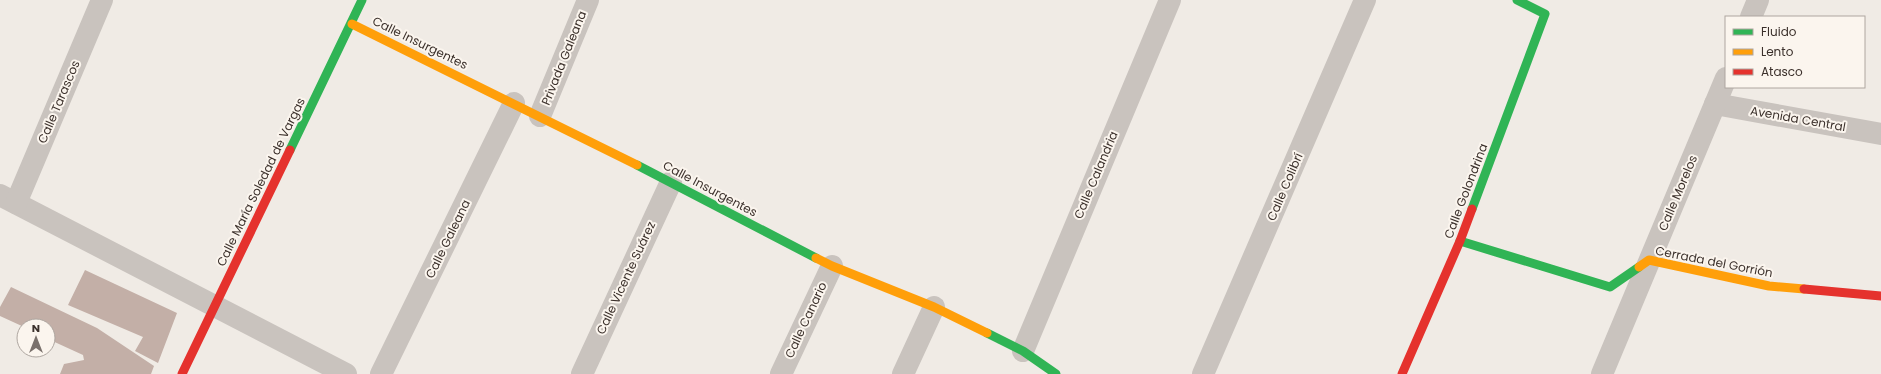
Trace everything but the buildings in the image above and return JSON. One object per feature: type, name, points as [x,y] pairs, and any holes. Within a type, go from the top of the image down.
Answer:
[{"type":"street","name":"Calle Tarascos","points":[[8,199],[102,0]]},
{"type":"street","name":"Calle María Soledad de Vargas","points":[[182,374],[352,24],[362,0]]},
{"type":"street","name":"Privada Galeana","points":[[540,116],[588,0]]},
{"type":"street","name":"Calle Calandria","points":[[1023,351],[1170,0]]},
{"type":"street","name":"Calle Colibrí","points":[[1203,374],[1365,0]]},
{"type":"street","name":"Calle Golondrina","points":[[1402,374],[1460,240],[1545,14],[1517,0]]},
{"type":"street","points":[[1751,16],[1758,0]]},
{"type":"street","name":"Calle Insurgentes","points":[[352,24],[671,182],[832,266],[934,307],[1023,351],[1056,374]]},
{"type":"street","name":"Calle Morelos","points":[[1602,374],[1725,80]]},
{"type":"street","name":"Calle Galeana","points":[[381,374],[514,103]]},
{"type":"street","name":"Avenida Central","points":[[1715,104],[1881,134]]},
{"type":"street","name":"Calle Vicente Suárez","points":[[582,374],[671,182]]},
{"type":"street","points":[[8,199],[346,374]]},
{"type":"street","name":"Cerrada del Gorrión","points":[[1460,240],[1610,287],[1649,260],[1769,286],[1881,296]]},
{"type":"street","name":"Calle Canario","points":[[781,374],[832,266]]},
{"type":"street","points":[[903,374],[934,307]]},
{"type":"traffic: fast","points":[[290,150],[362,0]]},
{"type":"traffic: fast","points":[[1472,209],[1545,14],[1517,0]]},
{"type":"traffic: fast","points":[[637,165],[816,258]]},
{"type":"traffic: fast","points":[[1460,241],[1610,287],[1639,267]]},
{"type":"traffic: fast","points":[[987,333],[1023,351],[1056,374]]},
{"type":"traffic: slow","points":[[352,24],[637,165]]},
{"type":"traffic: slow","points":[[816,258],[832,266],[934,307],[987,333]]},
{"type":"traffic: slow","points":[[1639,267],[1649,260],[1769,286],[1804,289]]},
{"type":"traffic: jam","points":[[182,374],[290,150]]},
{"type":"traffic: jam","points":[[1402,374],[1460,241],[1472,209]]},
{"type":"traffic: jam","points":[[1804,289],[1881,296]]}]
